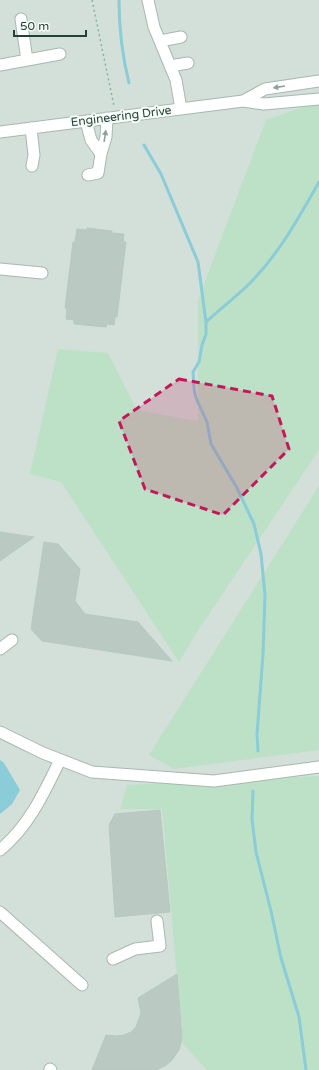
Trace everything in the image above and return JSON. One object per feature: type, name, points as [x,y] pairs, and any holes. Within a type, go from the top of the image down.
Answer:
[{"type":"street","points":[[148,0],[154,27],[176,80],[180,109]]},
{"type":"street","points":[[21,19],[27,60]]},
{"type":"street","points":[[160,41],[181,37]]},
{"type":"street","points":[[0,64],[60,54]]},
{"type":"street","points":[[170,66],[188,63]]},
{"type":"street","name":"Engineering Drive","points":[[243,101],[265,89],[319,81]]},
{"type":"street","name":"Engineering Drive","points":[[0,132],[243,101],[264,104],[319,99]]},
{"type":"street","points":[[88,175],[98,173],[106,137],[107,118]]},
{"type":"street","points":[[86,121],[91,140],[101,154]]},
{"type":"street","points":[[31,128],[34,155],[32,166]]},
{"type":"street","points":[[0,269],[42,273]]},
{"type":"street","points":[[0,648],[12,640]]},
{"type":"street","points":[[0,732],[43,753],[92,772],[214,780],[319,767]]},
{"type":"street","points":[[0,850],[12,840],[33,812],[60,760]]},
{"type":"street","points":[[0,912],[82,985]]},
{"type":"street","points":[[113,959],[135,949],[160,946],[157,921]]},
{"type":"path","points":[[92,0],[114,106]]},
{"type":"highlighted area","points":[[179,379],[272,396],[289,449],[223,515],[145,489],[119,421]]},
{"type":"shaded area","points":[[0,0],[319,0],[319,1070],[0,1070]]},
{"type":"green space","points":[[315,103],[319,105],[319,450],[199,629],[179,662],[61,482],[30,474],[58,349],[108,353],[137,410],[198,421],[198,300],[266,120]]},
{"type":"green space","points":[[319,486],[319,750],[174,769],[149,755]]},
{"type":"green space","points":[[319,776],[319,1070],[207,1070],[183,1044],[162,809],[120,809],[127,785]]},
{"type":"water","points":[[0,760],[4,763],[20,790],[12,804],[0,814]]},
{"type":"building","points":[[87,228],[124,234],[123,242],[126,242],[117,317],[115,317],[114,325],[107,324],[106,327],[74,324],[74,320],[66,319],[67,308],[65,308],[73,242],[75,242],[77,229],[87,230]]},
{"type":"building","points":[[0,532],[34,537],[0,561]]},
{"type":"building","points":[[44,542],[58,544],[80,569],[75,601],[85,614],[138,622],[172,661],[42,641],[31,629]]},
{"type":"building","points":[[160,810],[170,912],[115,917],[109,825],[115,814]]},
{"type":"building","points":[[177,974],[182,1039],[179,1050],[172,1060],[165,1066],[156,1070],[92,1070],[106,1035],[124,1035],[131,1032],[136,1027],[141,1013],[138,998]]},
{"type":"waterway","points":[[119,0],[121,42],[129,83]]},
{"type":"waterway","points":[[144,145],[161,174],[198,262],[206,322],[206,334],[202,345],[199,362],[193,372],[194,389],[196,398],[207,422],[211,444],[237,488],[254,524],[261,554],[265,595],[263,654],[257,734],[258,751]]},
{"type":"waterway","points":[[206,322],[245,288],[270,260],[288,235],[319,182]]},
{"type":"waterway","points":[[253,791],[252,819],[256,852],[281,958],[299,1017],[306,1070]]}]
